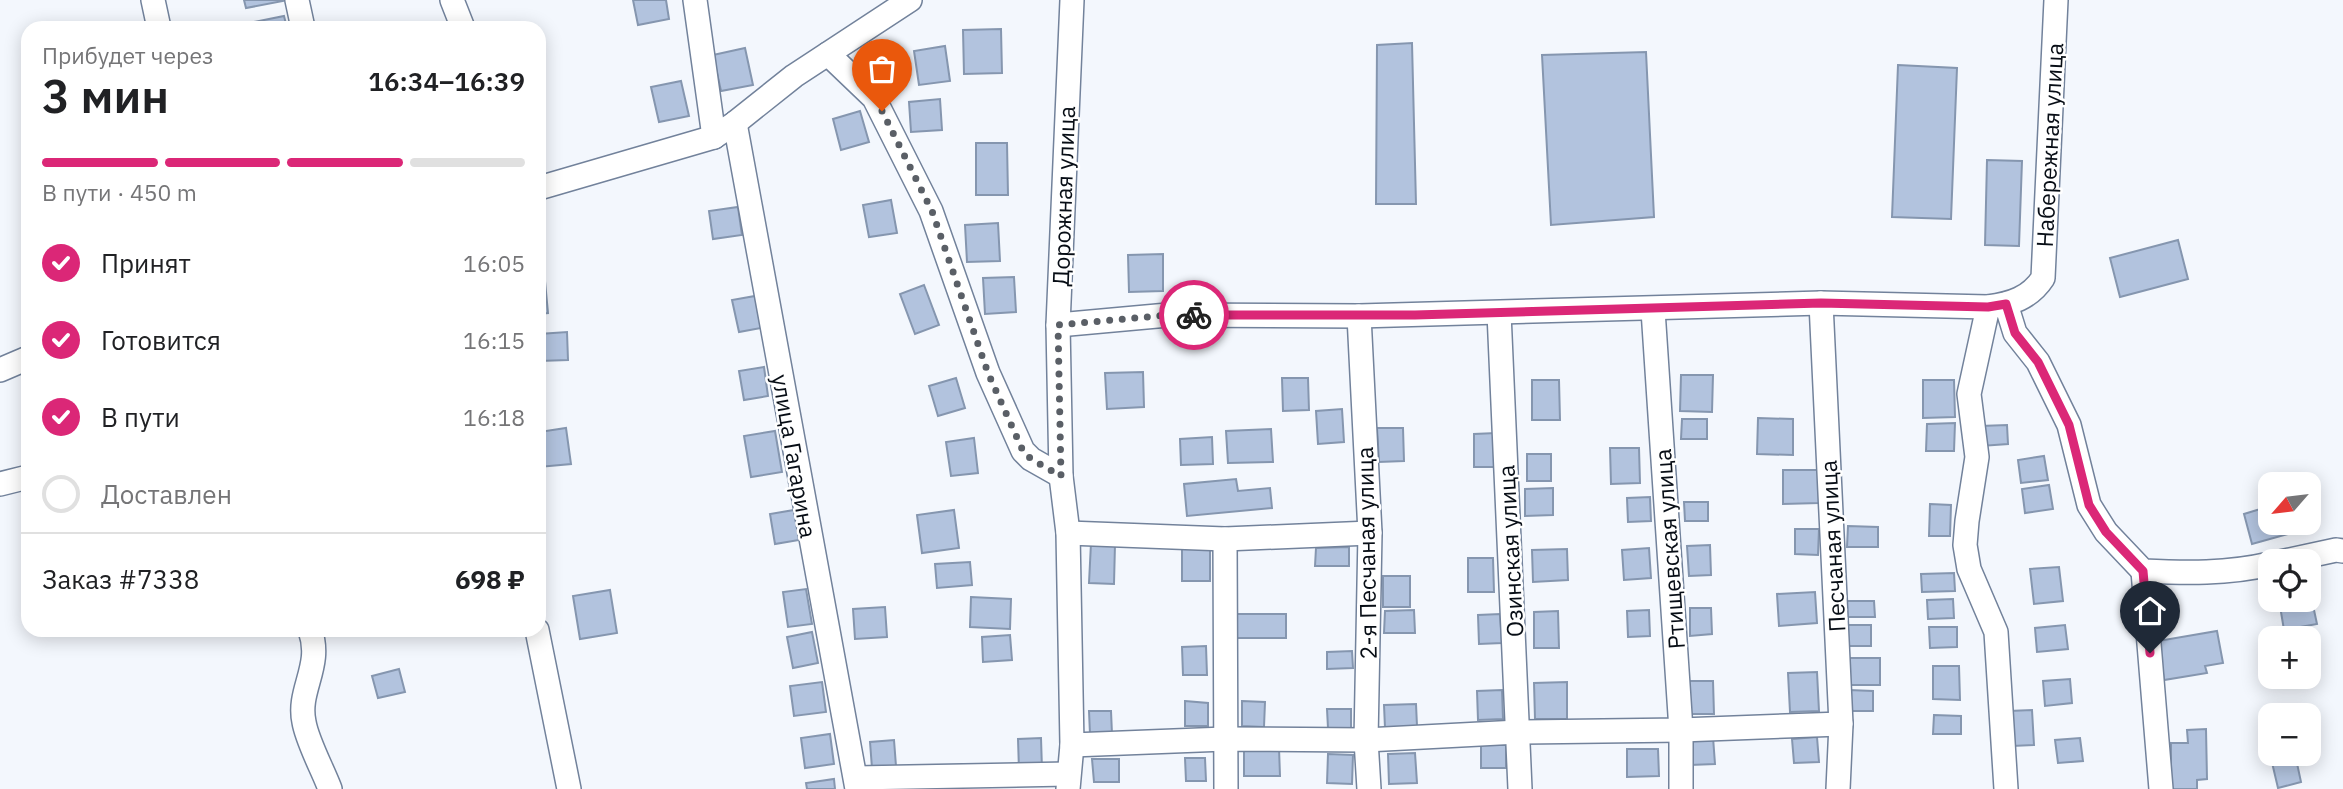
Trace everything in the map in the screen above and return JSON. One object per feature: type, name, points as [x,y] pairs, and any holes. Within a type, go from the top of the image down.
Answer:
[{"type":"street","points":[[153,0],[158,21]]},
{"type":"street","points":[[297,0],[302,21]]},
{"type":"street","points":[[452,0],[460,21]]},
{"type":"street","points":[[695,0],[714,137]]},
{"type":"street","points":[[546,186],[714,137],[736,123],[794,76],[910,0]]},
{"type":"street","name":"Дорожная улица","points":[[1068,782],[1072,745],[1068,533],[1061,476],[1058,325],[1072,0]]},
{"type":"street","name":"Набережная улица","points":[[1997,306],[2030,295],[2043,278],[2056,0]]},
{"type":"street","points":[[828,54],[864,86],[882,111],[932,211],[988,373],[1023,451],[1031,459],[1061,476]]},
{"type":"street","name":"улица Гагарина","points":[[736,123],[856,784]]},
{"type":"street","points":[[1058,325],[1168,315],[1359,316],[1653,310],[1821,303],[1997,306]]},
{"type":"street","name":"Песчаная улица","points":[[1821,303],[1841,724],[1838,789]]},
{"type":"street","points":[[1997,306],[2038,362],[2069,425],[2089,505],[2106,532],[2143,571],[2161,789]]},
{"type":"street","points":[[1997,306],[1969,394],[1977,457],[1966,521],[1965,545],[1969,569],[1996,632],[2007,789]]},
{"type":"street","name":"Ртищевская улица","points":[[1653,310],[1681,730],[1681,789]]},
{"type":"street","name":"Озинская улица","points":[[1499,313],[1520,789]]},
{"type":"street","name":"2-я Песчаная улица","points":[[1359,316],[1370,533],[1366,740],[1369,789]]},
{"type":"street","points":[[0,370],[21,361]]},
{"type":"street","points":[[0,484],[21,479]]},
{"type":"street","points":[[1068,533],[1225,539],[1370,533]]},
{"type":"street","points":[[1225,539],[1226,789]]},
{"type":"street","points":[[2321,553],[2343,551]]},
{"type":"street","points":[[2143,571],[2207,574],[2258,566]]},
{"type":"street","points":[[312,637],[316,650],[304,704],[303,722],[330,789]]},
{"type":"street","points":[[538,637],[569,789]]},
{"type":"street","points":[[1072,745],[1225,739],[1366,740],[1518,732],[1841,724]]},
{"type":"street","points":[[856,784],[1068,782]]},
{"type":"building","points":[[244,0],[283,0],[283,1],[246,8]]},
{"type":"building","points":[[633,0],[666,0],[669,19],[638,25]]},
{"type":"building","points":[[284,16],[285,21],[259,21]]},
{"type":"building","points":[[1001,29],[1002,73],[964,74],[963,30]]},
{"type":"building","points":[[1412,43],[1416,204],[1376,204],[1377,45]]},
{"type":"building","points":[[945,46],[950,81],[919,85],[914,51]]},
{"type":"building","points":[[745,48],[753,85],[721,91],[713,55]]},
{"type":"building","points":[[1646,52],[1654,217],[1551,225],[1542,55]]},
{"type":"building","points":[[1898,65],[1957,68],[1951,219],[1892,217]]},
{"type":"building","points":[[681,81],[689,116],[659,122],[651,87]]},
{"type":"building","points":[[940,99],[942,130],[911,132],[909,102]]},
{"type":"building","points":[[860,111],[869,142],[841,150],[833,119]]},
{"type":"building","points":[[976,143],[1007,143],[1008,195],[976,195]]},
{"type":"building","points":[[1987,160],[2022,161],[2019,246],[1985,245]]},
{"type":"building","points":[[891,200],[897,233],[869,237],[863,205]]},
{"type":"building","points":[[738,207],[742,235],[713,239],[709,211]]},
{"type":"building","points":[[998,223],[1000,261],[967,262],[965,225]]},
{"type":"building","points":[[2178,240],[2188,279],[2120,297],[2110,258]]},
{"type":"building","points":[[1163,254],[1163,291],[1129,292],[1128,255]]},
{"type":"building","points":[[1014,277],[1016,312],[985,314],[983,278]]},
{"type":"building","points":[[924,285],[939,325],[915,334],[900,294]]},
{"type":"building","points":[[755,296],[761,328],[739,332],[732,300]]},
{"type":"building","points":[[567,332],[568,360],[546,361],[546,334]]},
{"type":"building","points":[[764,367],[768,396],[744,400],[739,371]]},
{"type":"building","points":[[1143,372],[1144,407],[1107,409],[1105,373]]},
{"type":"building","points":[[1681,375],[1713,375],[1712,412],[1680,411]]},
{"type":"building","points":[[956,378],[965,408],[938,416],[929,386]]},
{"type":"building","points":[[1282,378],[1308,378],[1309,410],[1283,411]]},
{"type":"building","points":[[1532,380],[1559,380],[1560,420],[1532,420]]},
{"type":"building","points":[[1923,380],[1954,380],[1955,417],[1923,418]]},
{"type":"building","points":[[1342,409],[1344,442],[1318,444],[1316,411]]},
{"type":"building","points":[[1758,418],[1793,419],[1793,455],[1757,454]]},
{"type":"building","points":[[1682,419],[1707,419],[1707,439],[1681,439]]},
{"type":"building","points":[[1955,423],[1954,451],[1926,451],[1927,424]]},
{"type":"building","points":[[2007,425],[2008,444],[1981,446],[1980,426]]},
{"type":"building","points":[[566,428],[571,464],[546,466],[546,431]]},
{"type":"building","points":[[1377,428],[1403,428],[1404,461],[1379,462]]},
{"type":"building","points":[[1271,429],[1273,462],[1228,463],[1226,431]]},
{"type":"building","points":[[775,431],[782,472],[751,477],[744,436]]},
{"type":"building","points":[[1496,433],[1497,467],[1474,467],[1474,434]]},
{"type":"building","points":[[1212,437],[1213,464],[1181,465],[1180,439]]},
{"type":"building","points":[[974,438],[978,473],[951,476],[946,442]]},
{"type":"building","points":[[1610,448],[1639,448],[1640,483],[1611,484]]},
{"type":"building","points":[[1527,454],[1551,454],[1551,481],[1527,481]]},
{"type":"building","points":[[2044,456],[2048,480],[2021,483],[2018,460]]},
{"type":"building","points":[[1783,470],[1819,470],[1819,503],[1783,504]]},
{"type":"building","points":[[1236,479],[1238,491],[1270,488],[1272,508],[1187,516],[1184,484]]},
{"type":"building","points":[[2049,485],[2053,509],[2025,513],[2022,489]]},
{"type":"building","points":[[1553,488],[1553,515],[1525,516],[1525,489]]},
{"type":"building","points":[[1650,497],[1651,521],[1628,522],[1627,498]]},
{"type":"building","points":[[1684,502],[1708,502],[1708,521],[1685,521]]},
{"type":"building","points":[[1930,504],[1951,505],[1950,536],[1929,536]]},
{"type":"building","points":[[794,510],[799,540],[775,544],[770,514]]},
{"type":"building","points":[[954,510],[959,548],[922,553],[917,515]]},
{"type":"building","points":[[2258,510],[2258,536],[2281,536],[2252,544],[2244,514]]},
{"type":"building","points":[[1848,526],[1878,527],[1878,547],[1847,547]]},
{"type":"building","points":[[1795,529],[1819,529],[1818,555],[1795,554]]},
{"type":"building","points":[[1091,543],[1115,544],[1114,584],[1089,583]]},
{"type":"building","points":[[1710,545],[1711,575],[1689,576],[1687,546]]},
{"type":"building","points":[[1349,547],[1349,566],[1315,566],[1316,548]]},
{"type":"building","points":[[1182,548],[1210,548],[1210,581],[1182,581]]},
{"type":"building","points":[[1649,548],[1651,578],[1624,580],[1622,550]]},
{"type":"building","points":[[1567,549],[1568,580],[1533,582],[1532,550]]},
{"type":"building","points":[[1468,558],[1493,558],[1494,592],[1468,592]]},
{"type":"building","points":[[970,562],[972,585],[937,588],[935,564]]},
{"type":"building","points":[[2059,567],[2063,601],[2034,604],[2030,569]]},
{"type":"building","points":[[1954,573],[1955,591],[1922,592],[1921,574]]},
{"type":"building","points":[[1383,576],[1410,576],[1410,607],[1383,607]]},
{"type":"building","points":[[806,589],[812,624],[788,627],[783,592]]},
{"type":"building","points":[[610,590],[617,633],[580,639],[573,596]]},
{"type":"building","points":[[1815,592],[1817,623],[1779,626],[1777,594]]},
{"type":"building","points":[[971,597],[1011,599],[1010,629],[970,627]]},
{"type":"building","points":[[1953,599],[1954,618],[1928,619],[1927,600]]},
{"type":"building","points":[[1846,601],[1874,601],[1875,617],[1846,617]]},
{"type":"building","points":[[885,607],[887,637],[855,639],[853,609]]},
{"type":"building","points":[[1690,608],[1711,608],[1712,634],[1690,636]]},
{"type":"building","points":[[1414,610],[1415,633],[1384,633],[1385,611]]},
{"type":"building","points":[[1649,610],[1650,636],[1628,637],[1627,611]]},
{"type":"building","points":[[1558,611],[1559,648],[1534,648],[1534,612]]},
{"type":"building","points":[[2281,612],[2314,612],[2317,624],[2283,626]]},
{"type":"building","points":[[1233,614],[1286,614],[1286,638],[1234,638]]},
{"type":"building","points":[[1500,614],[1502,643],[1479,644],[1478,615]]},
{"type":"building","points":[[1847,625],[1871,625],[1871,646],[1848,646]]},
{"type":"building","points":[[2065,625],[2068,649],[2037,652],[2035,628]]},
{"type":"building","points":[[1929,627],[1957,627],[1957,647],[1930,648]]},
{"type":"building","points":[[2217,631],[2223,663],[2205,666],[2207,673],[2164,680],[2158,641]]},
{"type":"building","points":[[812,632],[818,663],[793,668],[787,637]]},
{"type":"building","points":[[1010,635],[1012,660],[983,662],[982,637]]},
{"type":"building","points":[[1206,646],[1207,675],[1183,675],[1182,647]]},
{"type":"building","points":[[1352,651],[1353,668],[1327,669],[1327,652]]},
{"type":"building","points":[[1848,658],[1880,658],[1880,685],[1848,685]]},
{"type":"building","points":[[1933,666],[1959,666],[1960,700],[1933,699]]},
{"type":"building","points":[[399,669],[405,692],[378,698],[372,676]]},
{"type":"building","points":[[1817,672],[1819,711],[1790,712],[1788,673]]},
{"type":"building","points":[[2070,679],[2072,703],[2045,706],[2043,681]]},
{"type":"building","points":[[1687,681],[1713,681],[1714,714],[1687,714]]},
{"type":"building","points":[[822,682],[826,712],[794,716],[790,686]]},
{"type":"building","points":[[1567,682],[1567,719],[1535,719],[1534,683]]},
{"type":"building","points":[[1502,690],[1503,719],[1478,720],[1477,691]]},
{"type":"building","points":[[1849,690],[1873,691],[1873,711],[1849,711]]},
{"type":"building","points":[[1185,701],[1208,703],[1208,726],[1185,726]]},
{"type":"building","points":[[1242,701],[1265,702],[1264,727],[1242,726]]},
{"type":"building","points":[[1416,704],[1417,726],[1385,728],[1384,705]]},
{"type":"building","points":[[1327,709],[1351,709],[1351,728],[1328,728]]},
{"type":"building","points":[[2032,710],[2034,745],[2012,746],[2009,711]]},
{"type":"building","points":[[1089,711],[1111,711],[1112,734],[1090,734]]},
{"type":"building","points":[[1934,715],[1961,716],[1961,734],[1933,734]]},
{"type":"building","points":[[2206,729],[2207,779],[2197,780],[2197,789],[2171,789],[2171,743],[2188,743],[2187,730]]},
{"type":"building","points":[[830,734],[834,764],[805,768],[801,738]]},
{"type":"building","points":[[1713,737],[1715,764],[1690,765],[1689,738]]},
{"type":"building","points":[[1817,737],[1819,762],[1794,763],[1792,739]]},
{"type":"building","points":[[1041,738],[1042,769],[1019,770],[1018,739]]},
{"type":"building","points":[[2080,738],[2083,761],[2058,763],[2055,740]]},
{"type":"building","points":[[894,740],[896,766],[872,768],[870,742]]},
{"type":"building","points":[[1481,745],[1506,745],[1506,768],[1481,768]]},
{"type":"building","points":[[1244,748],[1279,748],[1280,776],[1244,776]]},
{"type":"building","points":[[1627,749],[1658,749],[1659,776],[1627,777]]},
{"type":"building","points":[[1415,753],[1417,783],[1389,784],[1388,754]]},
{"type":"building","points":[[1328,754],[1353,755],[1352,784],[1327,783]]},
{"type":"building","points":[[1185,758],[1205,758],[1206,781],[1186,781]]},
{"type":"building","points":[[1092,759],[1119,759],[1119,782],[1094,782]]},
{"type":"building","points":[[2273,766],[2298,766],[2301,782],[2278,788]]},
{"type":"building","points":[[834,779],[835,789],[807,789],[806,783]]},
{"type":"way so far","points":[[882,111],[918,188],[932,211],[988,373],[1023,451],[1031,459],[1061,476],[1058,325],[1194,315]]},
{"type":"route","points":[[1194,315],[1415,315],[1821,303],[1988,307],[2006,304],[2015,333],[2038,362],[2069,425],[2089,505],[2096,519],[2143,571],[2150,653]]}]
